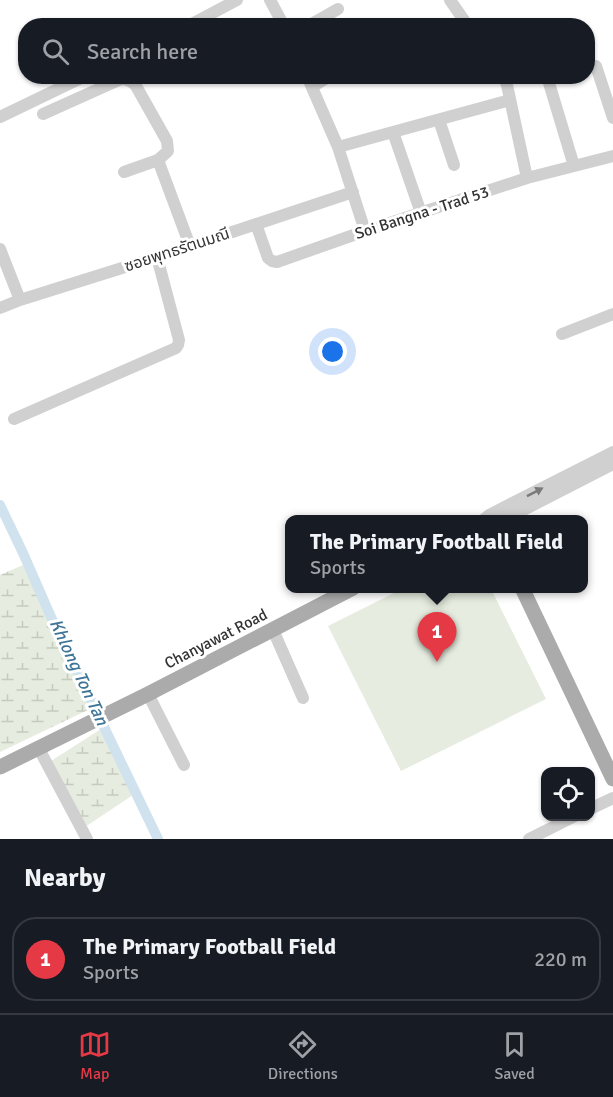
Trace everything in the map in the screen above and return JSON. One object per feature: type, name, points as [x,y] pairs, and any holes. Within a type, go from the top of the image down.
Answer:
[{"type":"main road","name":"Chanyawat Road","points":[[0,767],[344,593]]},
{"type":"main road","points":[[524,593],[613,779]]},
{"type":"street","points":[[203,18],[237,0]]},
{"type":"street","points":[[270,0],[280,18]]},
{"type":"street","points":[[450,0],[462,18]]},
{"type":"street","points":[[322,18],[338,9]]},
{"type":"street","points":[[596,66],[613,118]]},
{"type":"street","points":[[0,117],[68,84]]},
{"type":"street","points":[[43,114],[110,84]]},
{"type":"street","points":[[124,172],[158,160],[168,151],[167,141],[133,84]]},
{"type":"street","points":[[311,84],[338,147],[365,231]]},
{"type":"street","points":[[507,84],[527,178]]},
{"type":"street","points":[[549,84],[574,166]]},
{"type":"street","points":[[338,147],[510,100]]},
{"type":"street","points":[[440,120],[454,165]]},
{"type":"street","points":[[393,132],[421,213]]},
{"type":"street","name":"Soi Bangna - Trad 53","points":[[256,224],[268,258],[278,262],[527,178],[613,156]]},
{"type":"street","points":[[158,160],[189,246]]},
{"type":"street","name":"ซอยพุทธรัตนมณี","points":[[0,308],[353,192]]},
{"type":"street","points":[[0,249],[20,300]]},
{"type":"street","points":[[14,419],[176,348],[178,340],[157,257]]},
{"type":"street","points":[[562,334],[613,314]]},
{"type":"street","points":[[489,515],[613,452]]},
{"type":"street","points":[[512,515],[613,464]]},
{"type":"street","points":[[273,630],[303,698]]},
{"type":"street","points":[[148,694],[184,765]]},
{"type":"street","points":[[38,747],[87,839]]},
{"type":"street","points":[[595,807],[613,798]]},
{"type":"street","points":[[529,839],[565,821]]},
{"type":"green space","points":[[23,565],[90,709],[0,752],[0,575]]},
{"type":"green space","points":[[394,593],[493,593],[546,699],[401,771],[328,626]]},
{"type":"green space","points":[[101,729],[133,795],[85,827],[51,761]]},
{"type":"waterway","name":"Khlong Ton Tan","points":[[0,505],[158,839]]},
{"type":"place","name":"The Primary Football Field","points":[[437,662]]}]
